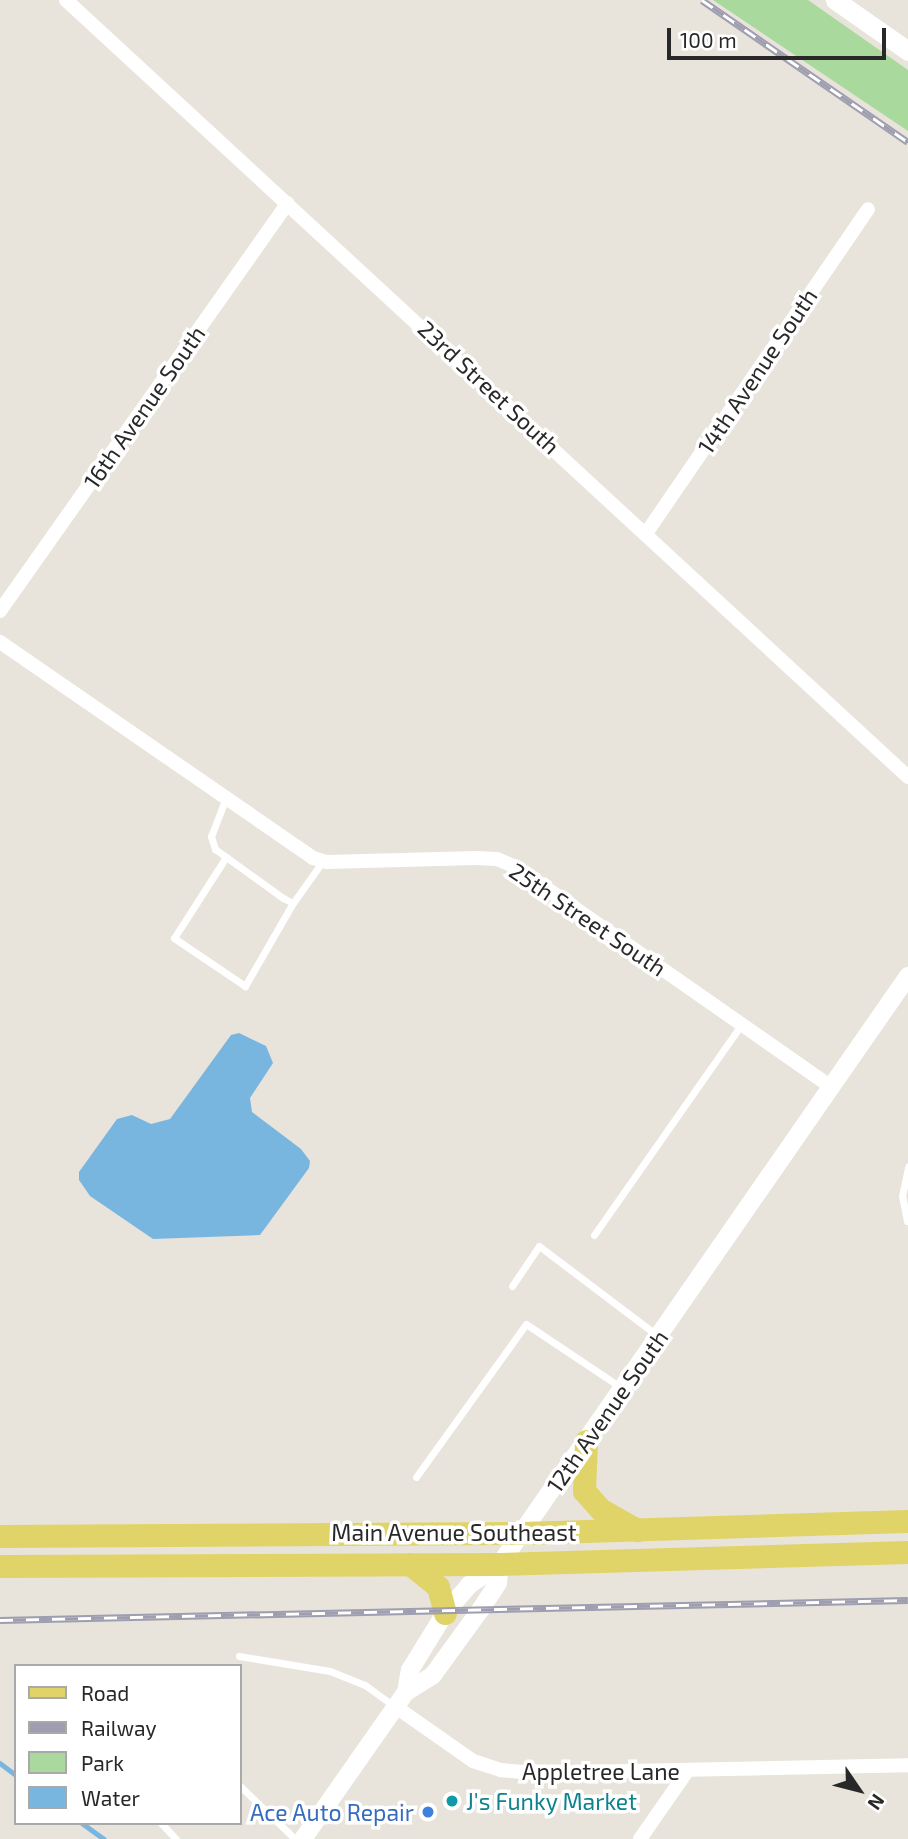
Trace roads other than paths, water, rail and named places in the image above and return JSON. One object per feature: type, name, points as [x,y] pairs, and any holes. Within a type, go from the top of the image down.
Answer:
[{"type":"main road","points":[[835,0],[908,51]]},
{"type":"main road","points":[[586,1441],[584,1491],[600,1509],[637,1530]]},
{"type":"main road","name":"Main Avenue Southeast","points":[[0,1536],[522,1533],[908,1521]]},
{"type":"main road","name":"Main Avenue Southeast","points":[[0,1566],[500,1564],[908,1552]]},
{"type":"main road","points":[[410,1564],[438,1587],[445,1613]]},
{"type":"street","name":"23rd Street South","points":[[66,0],[647,532],[908,777]]},
{"type":"street","name":"16th Avenue South","points":[[0,611],[288,203]]},
{"type":"street","name":"14th Avenue South","points":[[647,532],[868,209]]},
{"type":"street","name":"25th Street South","points":[[0,642],[299,852],[323,861],[497,859],[516,867],[831,1087]]},
{"type":"street","name":"12th Avenue South","points":[[303,1839],[406,1692],[433,1675],[498,1583],[500,1564],[908,976]]},
{"type":"street","points":[[406,1692],[410,1670],[445,1613],[470,1585],[500,1564]]},
{"type":"street","name":"Appletree Lane","points":[[396,1707],[473,1761],[500,1770],[688,1770],[908,1765]]},
{"type":"street","points":[[640,1839],[688,1770]]},
{"type":"lane","points":[[225,800],[211,836],[215,849],[293,903]]},
{"type":"lane","points":[[226,857],[174,938],[245,986],[293,903],[323,861]]},
{"type":"lane","points":[[594,1235],[742,1024]]},
{"type":"lane","points":[[907,1222],[902,1196],[908,1167]]},
{"type":"lane","points":[[512,1286],[540,1246],[659,1336]]},
{"type":"lane","points":[[416,1477],[526,1324],[623,1388]]},
{"type":"lane","points":[[239,1656],[330,1671],[365,1685],[396,1707]]},
{"type":"lane","points":[[242,1788],[295,1839]]},
{"type":"lane","points":[[163,1825],[176,1839]]},
{"type":"water","points":[[239,1033],[266,1046],[273,1063],[250,1098],[252,1112],[301,1149],[310,1161],[309,1168],[260,1235],[153,1239],[90,1196],[79,1180],[79,1172],[117,1119],[132,1115],[151,1124],[170,1119],[231,1035]]},
{"type":"waterway","points":[[0,1763],[14,1774]]},
{"type":"waterway","points":[[85,1825],[104,1839]]},
{"type":"railway","points":[[702,0],[908,142]]},
{"type":"railway","points":[[0,1620],[908,1600]]},
{"type":"place","name":"J's Funky Market","points":[[452,1801]]},
{"type":"place","name":"Ace Auto Repair","points":[[428,1812]]}]
